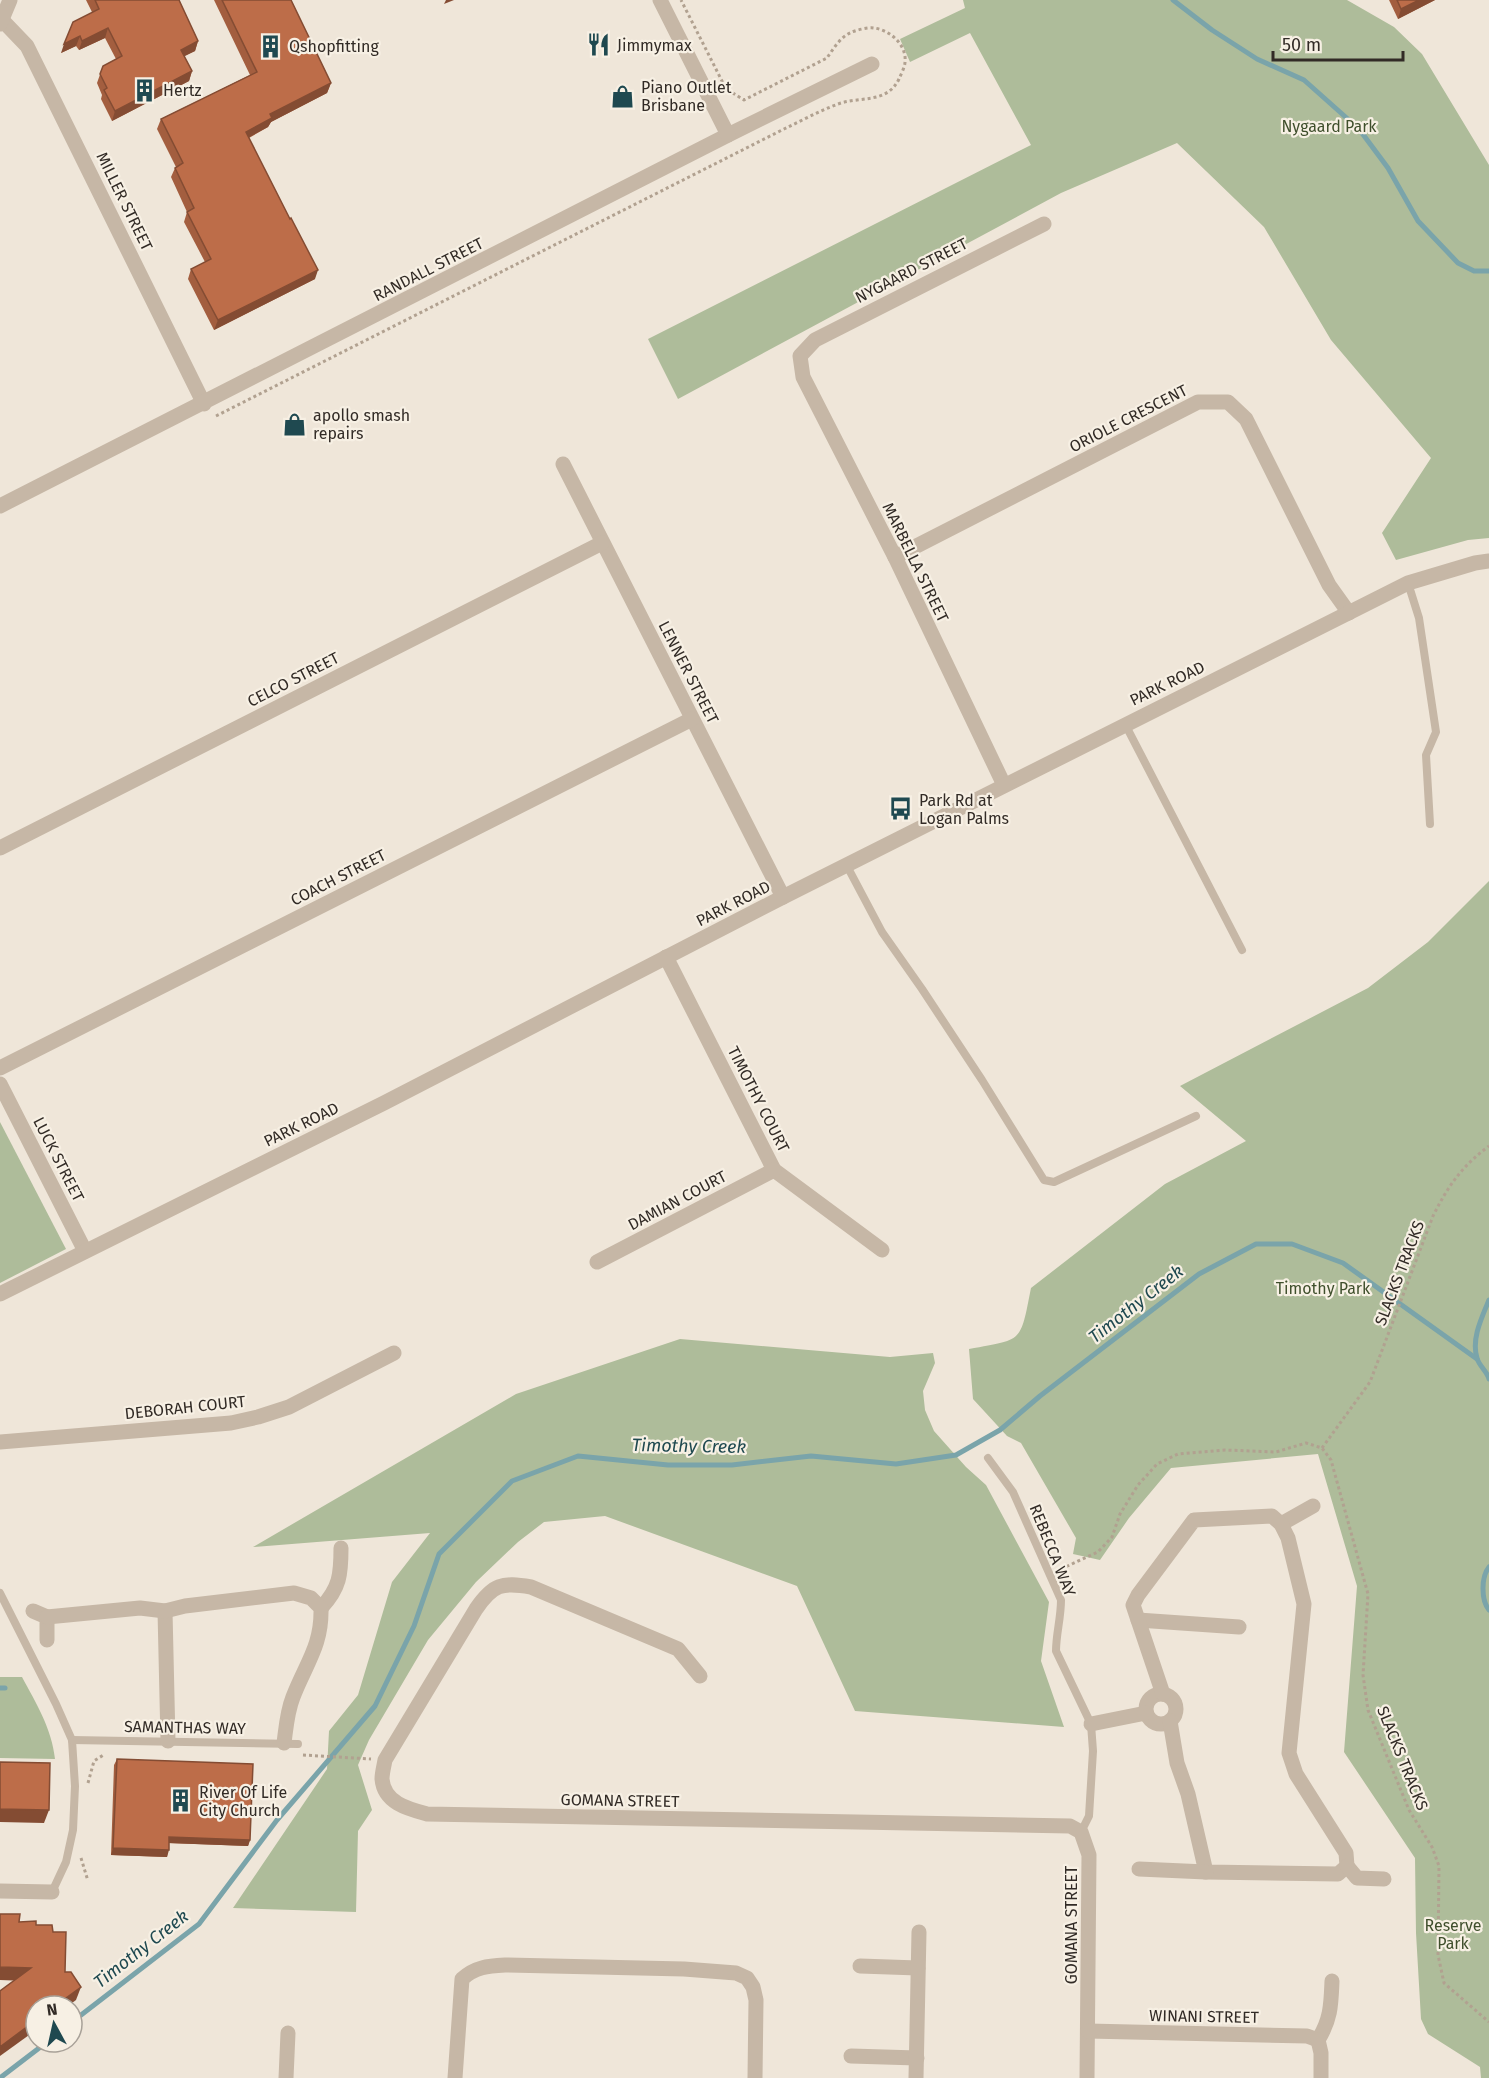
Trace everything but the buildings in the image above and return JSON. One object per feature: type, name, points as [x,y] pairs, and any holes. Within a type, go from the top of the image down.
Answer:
[{"type":"street","points":[[1,23],[10,0]]},
{"type":"street","points":[[660,0],[728,135]]},
{"type":"street","name":"MILLER STREET","points":[[1,23],[27,46],[204,404]]},
{"type":"street","name":"RANDALL STREET","points":[[0,506],[872,64]]},
{"type":"street","name":"NYGAARD STREET","points":[[800,356],[815,340],[1044,224]]},
{"type":"street","name":"MARBELLA STREET","points":[[800,356],[802,378],[895,557],[1004,785]]},
{"type":"street","name":"ORIOLE CRESCENT","points":[[895,557],[1198,402],[1228,402],[1246,419],[1329,585],[1348,612]]},
{"type":"street","name":"LENNER STREET","points":[[563,464],[783,897]]},
{"type":"street","name":"CELCO STREET","points":[[0,848],[602,543]]},
{"type":"street","name":"PARK ROAD","points":[[0,1294],[384,1103],[783,897],[1408,582],[1489,561]]},
{"type":"street","name":"COACH STREET","points":[[0,1068],[693,719]]},
{"type":"street","name":"TIMOTHY COURT","points":[[666,957],[774,1170],[882,1250]]},
{"type":"street","name":"LUCK STREET","points":[[0,1084],[85,1251]]},
{"type":"street","name":"DAMIAN COURT","points":[[597,1262],[774,1170]]},
{"type":"street","name":"DEBORAH COURT","points":[[0,1442],[231,1423],[258,1417],[289,1407],[394,1353]]},
{"type":"street","points":[[1281,1524],[1313,1506]]},
{"type":"street","points":[[1163,1694],[1133,1605],[1138,1595],[1194,1520],[1272,1516],[1281,1524],[1288,1538],[1304,1604],[1289,1753],[1296,1774],[1346,1854],[1347,1866],[1357,1878],[1384,1879]]},
{"type":"street","points":[[292,1747],[287,1717],[293,1697],[318,1644],[321,1608],[331,1597],[341,1577],[341,1548]]},
{"type":"street","name":"GOMANA STREET","points":[[700,1676],[678,1649],[531,1587],[508,1583],[487,1593],[476,1609],[385,1760],[382,1780],[390,1798],[405,1808],[427,1814],[1070,1826],[1081,1832],[1089,1855],[1087,2078]]},
{"type":"street","points":[[47,1640],[40,1614],[140,1608],[165,1611],[185,1606],[294,1593],[311,1598],[321,1608]]},
{"type":"street","points":[[165,1611],[168,1741]]},
{"type":"street","points":[[1138,1620],[1239,1627]]},
{"type":"street","points":[[1163,1694],[1172,1698],[1176,1708],[1174,1717],[1170,1721],[1155,1724],[1146,1713],[1149,1699],[1163,1694]]},
{"type":"street","points":[[1090,1724],[1146,1713]]},
{"type":"street","points":[[1170,1721],[1177,1763],[1188,1794],[1206,1872]]},
{"type":"street","points":[[1139,1869],[1338,1874],[1347,1866]]},
{"type":"street","points":[[0,1891],[52,1892]]},
{"type":"street","points":[[916,2078],[919,1932]]},
{"type":"street","points":[[455,2078],[462,1979],[470,1971],[485,1966],[506,1965],[703,1970],[736,1973],[747,1978],[753,1987],[756,2000],[755,2078]]},
{"type":"street","points":[[860,1966],[918,1968]]},
{"type":"street","points":[[1321,2078],[1321,2053],[1318,2040],[1331,2013],[1332,1981]]},
{"type":"street","name":"WINANI STREET","points":[[1088,2031],[1307,2036],[1318,2040]]},
{"type":"street","points":[[286,2078],[288,2033]]},
{"type":"street","points":[[851,2056],[916,2058]]},
{"type":"lane","points":[[1408,582],[1419,618],[1436,732],[1426,755],[1430,824]]},
{"type":"lane","points":[[1125,724],[1242,950]]},
{"type":"lane","points":[[847,866],[882,932],[982,1080],[1044,1180],[1054,1182],[1196,1116]]},
{"type":"lane","name":"REBECCA WAY","points":[[988,1458],[1012,1492],[1061,1600],[1056,1651],[1090,1724],[1093,1751],[1089,1816],[1081,1832]]},
{"type":"lane","points":[[0,1593],[72,1740],[75,1786],[73,1830],[66,1862],[52,1892]]},
{"type":"lane","name":"SAMANTHAS WAY","points":[[72,1740],[168,1741],[292,1747]]},
{"type":"path","name":"SLACKS TRACKS","points":[[1489,1146],[1469,1161],[1443,1195],[1370,1382],[1322,1448],[1331,1460],[1368,1594],[1363,1675],[1368,1710],[1409,1810],[1432,1847],[1439,1866],[1438,1955],[1444,1983],[1489,2022]]},
{"type":"path","points":[[1050,1575],[1098,1552],[1112,1537],[1120,1514],[1138,1485],[1157,1464],[1178,1454],[1225,1450],[1276,1452],[1306,1443],[1322,1448]]},
{"type":"path","points":[[292,1747],[304,1755],[362,1758]]},
{"type":"path","points":[[88,1792],[94,1761],[113,1752]]},
{"type":"path","points":[[80,1856],[88,1881]]},
{"type":"green space","name":"Nygaard Park","points":[[963,0],[1347,0],[1394,27],[1422,54],[1489,165],[1489,538],[1468,540],[1396,560],[1382,533],[1431,458],[1331,340],[1264,227],[1177,143],[1061,193],[678,399],[648,339],[1031,145],[970,33],[910,62],[900,39],[965,8]]},
{"type":"green space","name":"Timothy Park","points":[[1489,881],[1489,2078],[1481,2078],[1480,2067],[1428,2034],[1421,2019],[1415,1858],[1344,1752],[1357,1586],[1318,1454],[1171,1468],[1129,1518],[1100,1560],[1073,1554],[1076,1538],[1021,1443],[1007,1436],[973,1399],[969,1349],[1010,1340],[1021,1329],[1031,1288],[1165,1184],[1246,1141],[1180,1086],[1368,988],[1428,942]]},
{"type":"green space","points":[[0,1122],[66,1249],[0,1283]]},
{"type":"green space","points":[[680,1339],[890,1357],[933,1353],[935,1363],[923,1391],[925,1410],[934,1431],[966,1467],[986,1485],[1049,1602],[1041,1661],[1064,1727],[855,1711],[797,1586],[605,1516],[544,1522],[518,1542],[476,1582],[428,1640],[369,1740],[358,1765],[372,1810],[358,1831],[356,1912],[233,1908],[327,1769],[329,1731],[358,1695],[392,1582],[430,1533],[253,1547],[516,1394]]},
{"type":"green space","points":[[0,1677],[22,1677],[47,1727],[55,1759],[0,1758]]},
{"type":"waterway","points":[[1173,0],[1212,30],[1257,59],[1304,80],[1359,129],[1388,168],[1418,221],[1458,263],[1474,271],[1489,271]]},
{"type":"waterway","name":"Timothy Creek","points":[[84,2013],[199,1924],[277,1820],[375,1706],[414,1626],[439,1554],[512,1481],[578,1456],[668,1465],[732,1465],[811,1456],[896,1464],[956,1455],[1000,1430],[1040,1396],[1199,1274],[1256,1244],[1292,1244],[1343,1263],[1477,1359]]},
{"type":"waterway","points":[[1489,1300],[1475,1343],[1478,1361],[1489,1379]]},
{"type":"waterway","points":[[1489,1567],[1484,1577],[1483,1588],[1484,1600],[1489,1610]]},
{"type":"waterway","points":[[0,1688],[5,1688]]},
{"type":"waterway","name":"Timothy Creek","points":[[0,2078],[31,2054]]},
{"type":"place","name":"Jimmymax","points":[[599,45]]},
{"type":"place","name":"Qshopfitting","points":[[271,46]]},
{"type":"place","name":"Hertz","points":[[145,90]]},
{"type":"place","name":"Piano Outlet Brisbane","points":[[623,96]]},
{"type":"place","name":"apollo smash repairs","points":[[295,424]]},
{"type":"place","name":"Park Rd at Logan Palms","points":[[901,809]]},
{"type":"place","name":"River Of Life City Church","points":[[181,1801]]},
{"type":"park label","name":"Reserve Park","points":[[1453,1934]]}]
